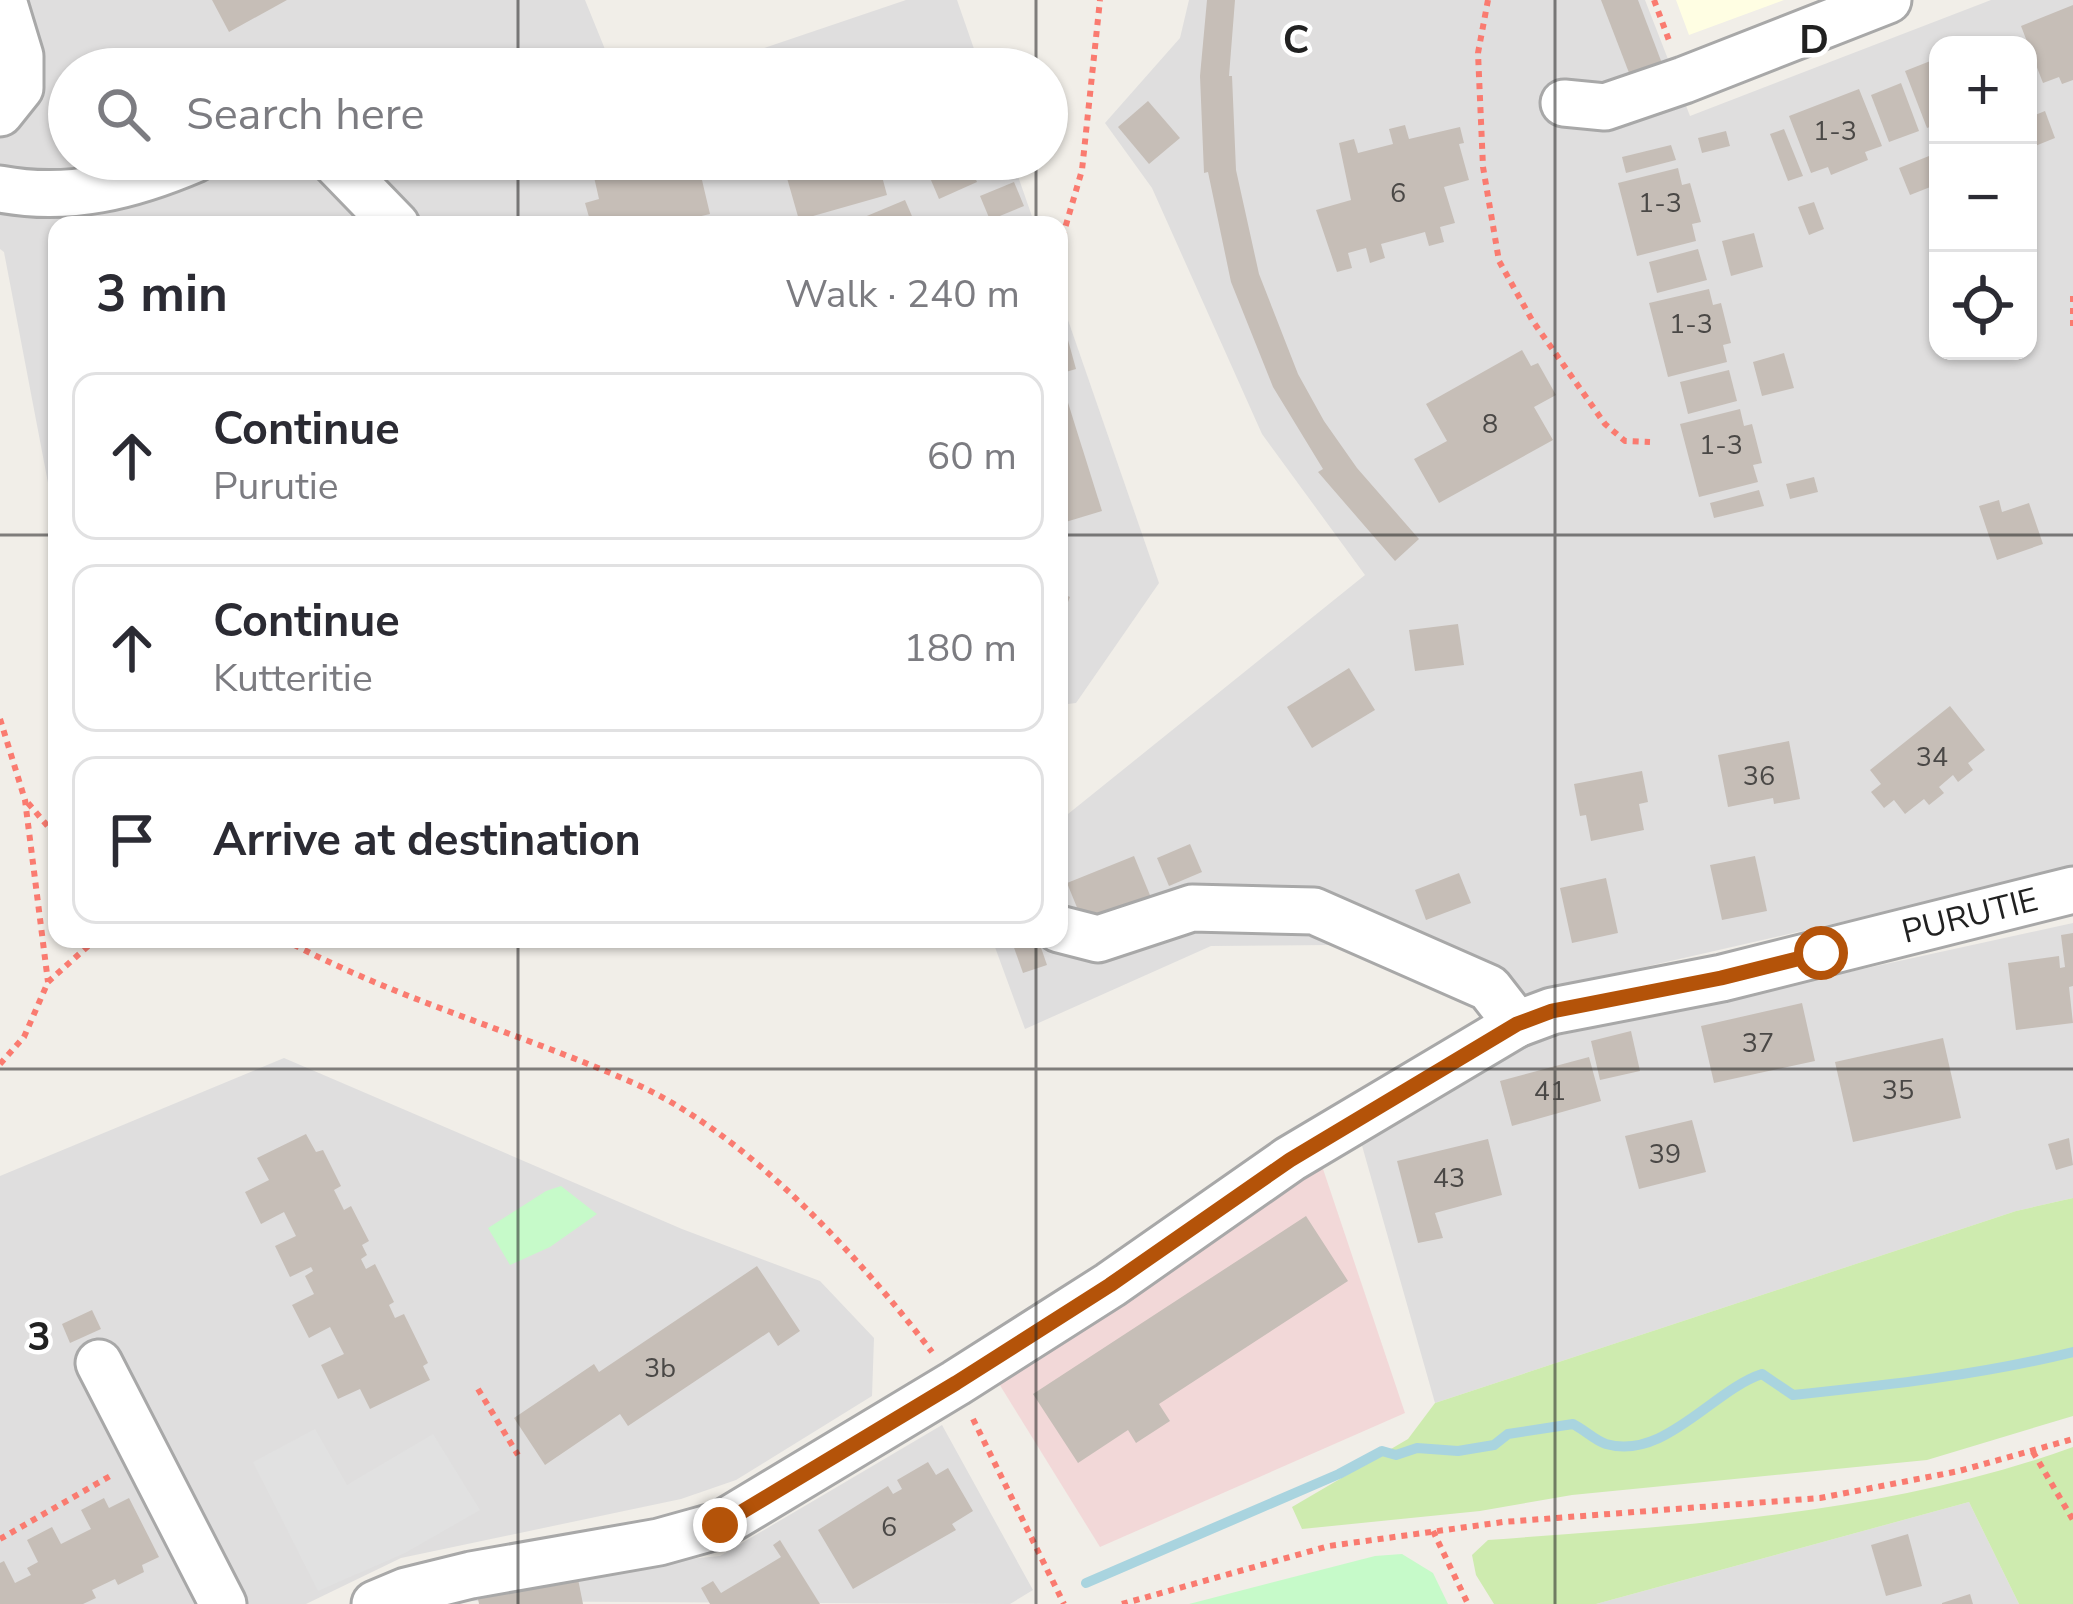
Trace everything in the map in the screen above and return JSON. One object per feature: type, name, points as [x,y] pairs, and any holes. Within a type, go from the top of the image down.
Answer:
[{"type":"street","points":[[0,113],[20,88],[20,56],[3,0]]},
{"type":"street","points":[[1564,103],[1605,107],[1888,0]]},
{"type":"street","points":[[0,189],[31,194],[96,191],[140,180]]},
{"type":"street","points":[[352,180],[387,216]]},
{"type":"street","name":"PURUTIE","points":[[375,1604],[471,1575],[659,1542],[720,1525],[1110,1285],[1290,1160],[1517,1024],[1552,1011],[1721,978],[2073,890]]},
{"type":"street","points":[[1068,931],[1098,939],[1192,908],[1314,910],[1489,988],[1517,1024]]},
{"type":"street","points":[[99,1363],[223,1604]]},
{"type":"path","points":[[1068,218],[1082,170],[1100,0]]},
{"type":"path","points":[[1488,0],[1478,53],[1483,167],[1499,261],[1532,320],[1605,424],[1625,441],[1650,442]]},
{"type":"path","points":[[2073,296],[2073,332]]},
{"type":"path","points":[[0,719],[26,800],[48,982],[36,1016],[0,1064]]},
{"type":"path","points":[[26,800],[48,826]]},
{"type":"path","points":[[48,982],[86,948]]},
{"type":"path","points":[[300,948],[337,968],[630,1081],[694,1118],[769,1175],[859,1260],[956,1383],[1064,1604]]},
{"type":"path","points":[[478,1389],[518,1455]]},
{"type":"path","points":[[1121,1604],[1329,1546],[1432,1531],[1820,1498],[1959,1472],[2073,1439]]},
{"type":"path","points":[[2033,1452],[2073,1520]]},
{"type":"path","points":[[0,1539],[147,1456]]},
{"type":"path","points":[[1432,1531],[1468,1604]]},
{"type":"shaded area","points":[[0,0],[585,0],[604,48],[48,48],[48,180],[1019,180],[1032,216],[48,216],[48,483],[0,249]]},
{"type":"shaded area","points":[[906,0],[957,0],[974,48],[764,48]]},
{"type":"shaded area","points":[[1189,0],[1645,0],[1690,116],[1991,0],[2073,0],[2073,869],[1539,991],[1484,1013],[1333,945],[1211,946],[1025,1029],[995,948],[1068,948],[1068,814],[1365,575],[1262,434],[1152,188],[1105,123],[1180,38]]},
{"type":"shaded area","points":[[1676,0],[1784,0],[1689,35]]},
{"type":"shaded area","points":[[1068,320],[1159,583],[1076,703],[1068,704]]},
{"type":"shaded area","points":[[2073,923],[2073,1198],[2016,1211],[1435,1403],[1359,1135],[1502,1048]]},
{"type":"shaded area","points":[[284,1058],[682,1229],[820,1281],[874,1338],[872,1396],[736,1480],[681,1499],[401,1558],[306,1604],[0,1604],[0,1176]]},
{"type":"shaded area","points":[[1319,1157],[1405,1413],[1100,1547],[993,1374]]},
{"type":"shaded area","points":[[942,1425],[1033,1590],[1010,1604],[459,1601],[487,1587],[720,1556]]},
{"type":"shaded area","points":[[315,1429],[347,1485],[433,1434],[480,1510],[405,1553],[318,1591],[253,1462]]},
{"type":"shaded area","points":[[1969,1502],[2019,1604],[1596,1604]]},
{"type":"green space","points":[[561,1186],[597,1214],[550,1247],[510,1265],[488,1228]]},
{"type":"green space","points":[[2073,1198],[2073,1416],[1927,1460],[1572,1495],[1480,1511],[1302,1529],[1292,1507],[1408,1439],[1435,1403],[2016,1211]]},
{"type":"green space","points":[[2073,1447],[2073,1604],[2019,1604],[1969,1502],[1596,1604],[1494,1604],[1476,1575],[1472,1555],[1488,1540],[1710,1522],[1857,1502],[2002,1470]]},
{"type":"green space","points":[[1402,1554],[1433,1573],[1448,1604],[1189,1604],[1375,1556]]},
{"type":"building","points":[[212,0],[287,0],[229,32]]},
{"type":"building","points":[[1207,0],[1235,0],[1229,76],[1236,170],[1259,274],[1298,374],[1324,421],[1357,468],[1419,539],[1395,561],[1318,472],[1323,469],[1273,387],[1231,282],[1208,172],[1204,173],[1200,76]]},
{"type":"building","points":[[1601,0],[1638,0],[1663,66],[1631,78]]},
{"type":"building","points":[[2073,5],[2073,80],[2062,84],[2059,77],[2043,83],[2037,67],[2037,36],[2025,36],[2021,26]]},
{"type":"building","points":[[1929,62],[1929,127],[1927,128],[1905,71]]},
{"type":"building","points":[[1901,83],[1919,131],[1889,142],[1871,95]]},
{"type":"building","points":[[1859,89],[1882,146],[1865,152],[1868,160],[1831,175],[1828,167],[1811,173],[1789,116]]},
{"type":"building","points":[[1148,101],[1180,138],[1149,164],[1118,127]]},
{"type":"building","points":[[2045,111],[2055,138],[2037,145],[2037,144],[2037,114]]},
{"type":"building","points":[[1405,125],[1409,139],[1460,127],[1464,143],[1459,144],[1469,180],[1444,187],[1455,223],[1440,227],[1444,242],[1429,246],[1425,232],[1381,244],[1385,258],[1370,263],[1366,248],[1348,253],[1352,268],[1337,272],[1316,210],[1351,200],[1339,143],[1354,139],[1358,153],[1393,144],[1389,129]]},
{"type":"building","points":[[1784,129],[1803,176],[1788,181],[1770,134]]},
{"type":"building","points":[[1726,131],[1730,146],[1702,153],[1698,138]]},
{"type":"building","points":[[1671,145],[1676,160],[1626,173],[1622,157]]},
{"type":"building","points":[[1929,156],[1929,188],[1910,195],[1899,168]]},
{"type":"building","points":[[1678,168],[1682,185],[1690,183],[1701,222],[1692,224],[1696,241],[1637,256],[1618,183]]},
{"type":"building","points":[[595,180],[702,180],[710,214],[589,216],[585,203],[599,199]]},
{"type":"building","points":[[788,180],[883,180],[887,195],[798,216]]},
{"type":"building","points":[[931,180],[976,180],[977,182],[939,199]]},
{"type":"building","points":[[1014,182],[1024,206],[988,216],[980,196]]},
{"type":"building","points":[[905,200],[912,216],[867,216]]},
{"type":"building","points":[[1814,202],[1824,229],[1809,235],[1798,207]]},
{"type":"building","points":[[1754,233],[1763,267],[1731,276],[1722,241]]},
{"type":"building","points":[[1698,249],[1707,280],[1657,293],[1649,262]]},
{"type":"building","points":[[1709,289],[1713,305],[1721,303],[1731,343],[1723,345],[1727,362],[1668,377],[1649,303]]},
{"type":"building","points":[[1068,340],[1076,369],[1068,371]]},
{"type":"building","points":[[1522,350],[1531,366],[1538,363],[1556,395],[1534,407],[1553,440],[1439,503],[1414,459],[1447,441],[1426,404]]},
{"type":"building","points":[[1784,353],[1794,388],[1762,396],[1753,362]]},
{"type":"building","points":[[1729,370],[1737,401],[1688,414],[1680,382]]},
{"type":"building","points":[[1068,403],[1102,511],[1068,521]]},
{"type":"building","points":[[1740,409],[1744,426],[1752,424],[1762,463],[1753,465],[1758,482],[1699,497],[1680,424]]},
{"type":"building","points":[[1814,477],[1818,492],[1790,499],[1786,484]]},
{"type":"building","points":[[1759,490],[1764,506],[1714,518],[1710,503]]},
{"type":"building","points":[[1999,500],[2002,512],[2029,503],[2043,544],[1997,560],[1979,506]]},
{"type":"building","points":[[1458,624],[1464,665],[1415,671],[1409,630]]},
{"type":"building","points":[[1349,668],[1375,710],[1312,748],[1287,707]]},
{"type":"building","points":[[1950,706],[1985,750],[1968,763],[1973,770],[1958,782],[1953,775],[1939,787],[1944,793],[1929,805],[1924,799],[1905,814],[1894,800],[1884,808],[1871,792],[1881,784],[1870,770]]},
{"type":"building","points":[[1789,741],[1800,799],[1774,804],[1773,798],[1728,807],[1718,755]]},
{"type":"building","points":[[1642,771],[1648,802],[1639,804],[1644,830],[1591,841],[1574,784]]},
{"type":"building","points":[[1190,844],[1202,872],[1169,886],[1157,858]]},
{"type":"building","points":[[1134,856],[1154,905],[1087,932],[1068,883]]},
{"type":"building","points":[[1755,856],[1767,911],[1722,920],[1710,865]]},
{"type":"building","points":[[1459,873],[1471,903],[1426,920],[1415,890]]},
{"type":"building","points":[[1606,878],[1618,933],[1572,943],[1560,888]]},
{"type":"building","points":[[2073,933],[2073,986],[2069,987],[2073,1023],[2016,1030],[2008,963],[2059,956],[2060,968],[2065,967],[2061,935]]},
{"type":"building","points":[[1014,948],[1041,948],[1047,965],[1023,973]]},
{"type":"building","points":[[1802,1003],[1815,1061],[1714,1083],[1701,1026]]},
{"type":"building","points":[[1631,1031],[1640,1071],[1600,1080],[1591,1041]]},
{"type":"building","points":[[1943,1038],[1961,1118],[1853,1142],[1835,1062]]},
{"type":"building","points":[[1589,1057],[1601,1101],[1512,1126],[1500,1081]]},
{"type":"building","points":[[1692,1120],[1706,1172],[1639,1189],[1625,1136]]},
{"type":"building","points":[[306,1134],[316,1152],[323,1150],[341,1186],[334,1190],[344,1210],[351,1206],[369,1241],[362,1245],[366,1269],[375,1264],[394,1302],[389,1305],[395,1318],[404,1314],[428,1363],[423,1366],[430,1380],[370,1409],[360,1389],[338,1399],[321,1365],[344,1354],[330,1327],[309,1338],[292,1305],[314,1294],[305,1276],[313,1271],[311,1267],[290,1277],[275,1246],[296,1236],[284,1212],[261,1224],[245,1192],[269,1180],[257,1158]]},
{"type":"building","points":[[2069,1138],[2073,1165],[2056,1170],[2048,1144]]},
{"type":"building","points":[[1488,1139],[1502,1195],[1435,1213],[1443,1238],[1418,1243],[1397,1161]]},
{"type":"building","points":[[1306,1216],[1348,1281],[1159,1404],[1170,1421],[1136,1443],[1128,1430],[1078,1463],[1033,1394]]},
{"type":"building","points":[[757,1266],[800,1331],[778,1346],[769,1332],[628,1426],[620,1414],[545,1465],[514,1418],[594,1364],[599,1372]]},
{"type":"building","points":[[92,1310],[101,1329],[70,1343],[62,1324]]},
{"type":"building","points":[[928,1462],[936,1475],[948,1468],[973,1511],[952,1524],[956,1530],[853,1589],[818,1530],[888,1486],[893,1494],[902,1489],[897,1480]]},
{"type":"building","points":[[104,1498],[109,1508],[129,1498],[159,1557],[142,1565],[144,1572],[118,1585],[115,1579],[92,1590],[96,1598],[83,1604],[0,1604],[0,1563],[4,1561],[15,1583],[31,1575],[27,1568],[38,1562],[27,1540],[52,1527],[61,1544],[91,1529],[81,1510]]},
{"type":"building","points":[[1908,1534],[1922,1586],[1886,1596],[1871,1545]]},
{"type":"building","points":[[780,1540],[820,1604],[710,1604],[701,1588],[713,1581],[721,1593],[781,1557],[773,1545]]},
{"type":"building","points":[[578,1579],[583,1604],[479,1604],[478,1599]]},
{"type":"building","points":[[1970,1594],[1973,1604],[1942,1604],[1942,1603]]},
{"type":"waterway","points":[[1086,1583],[1382,1451],[1396,1455],[1417,1448],[1458,1451],[1494,1445],[1508,1434],[1573,1424],[1606,1444],[1627,1447],[1668,1434],[1762,1374],[1793,1395],[1969,1373],[2073,1352]]},
{"type":"route","points":[[720,1525],[1110,1285],[1290,1160],[1517,1024],[1552,1011],[1821,953]]}]
